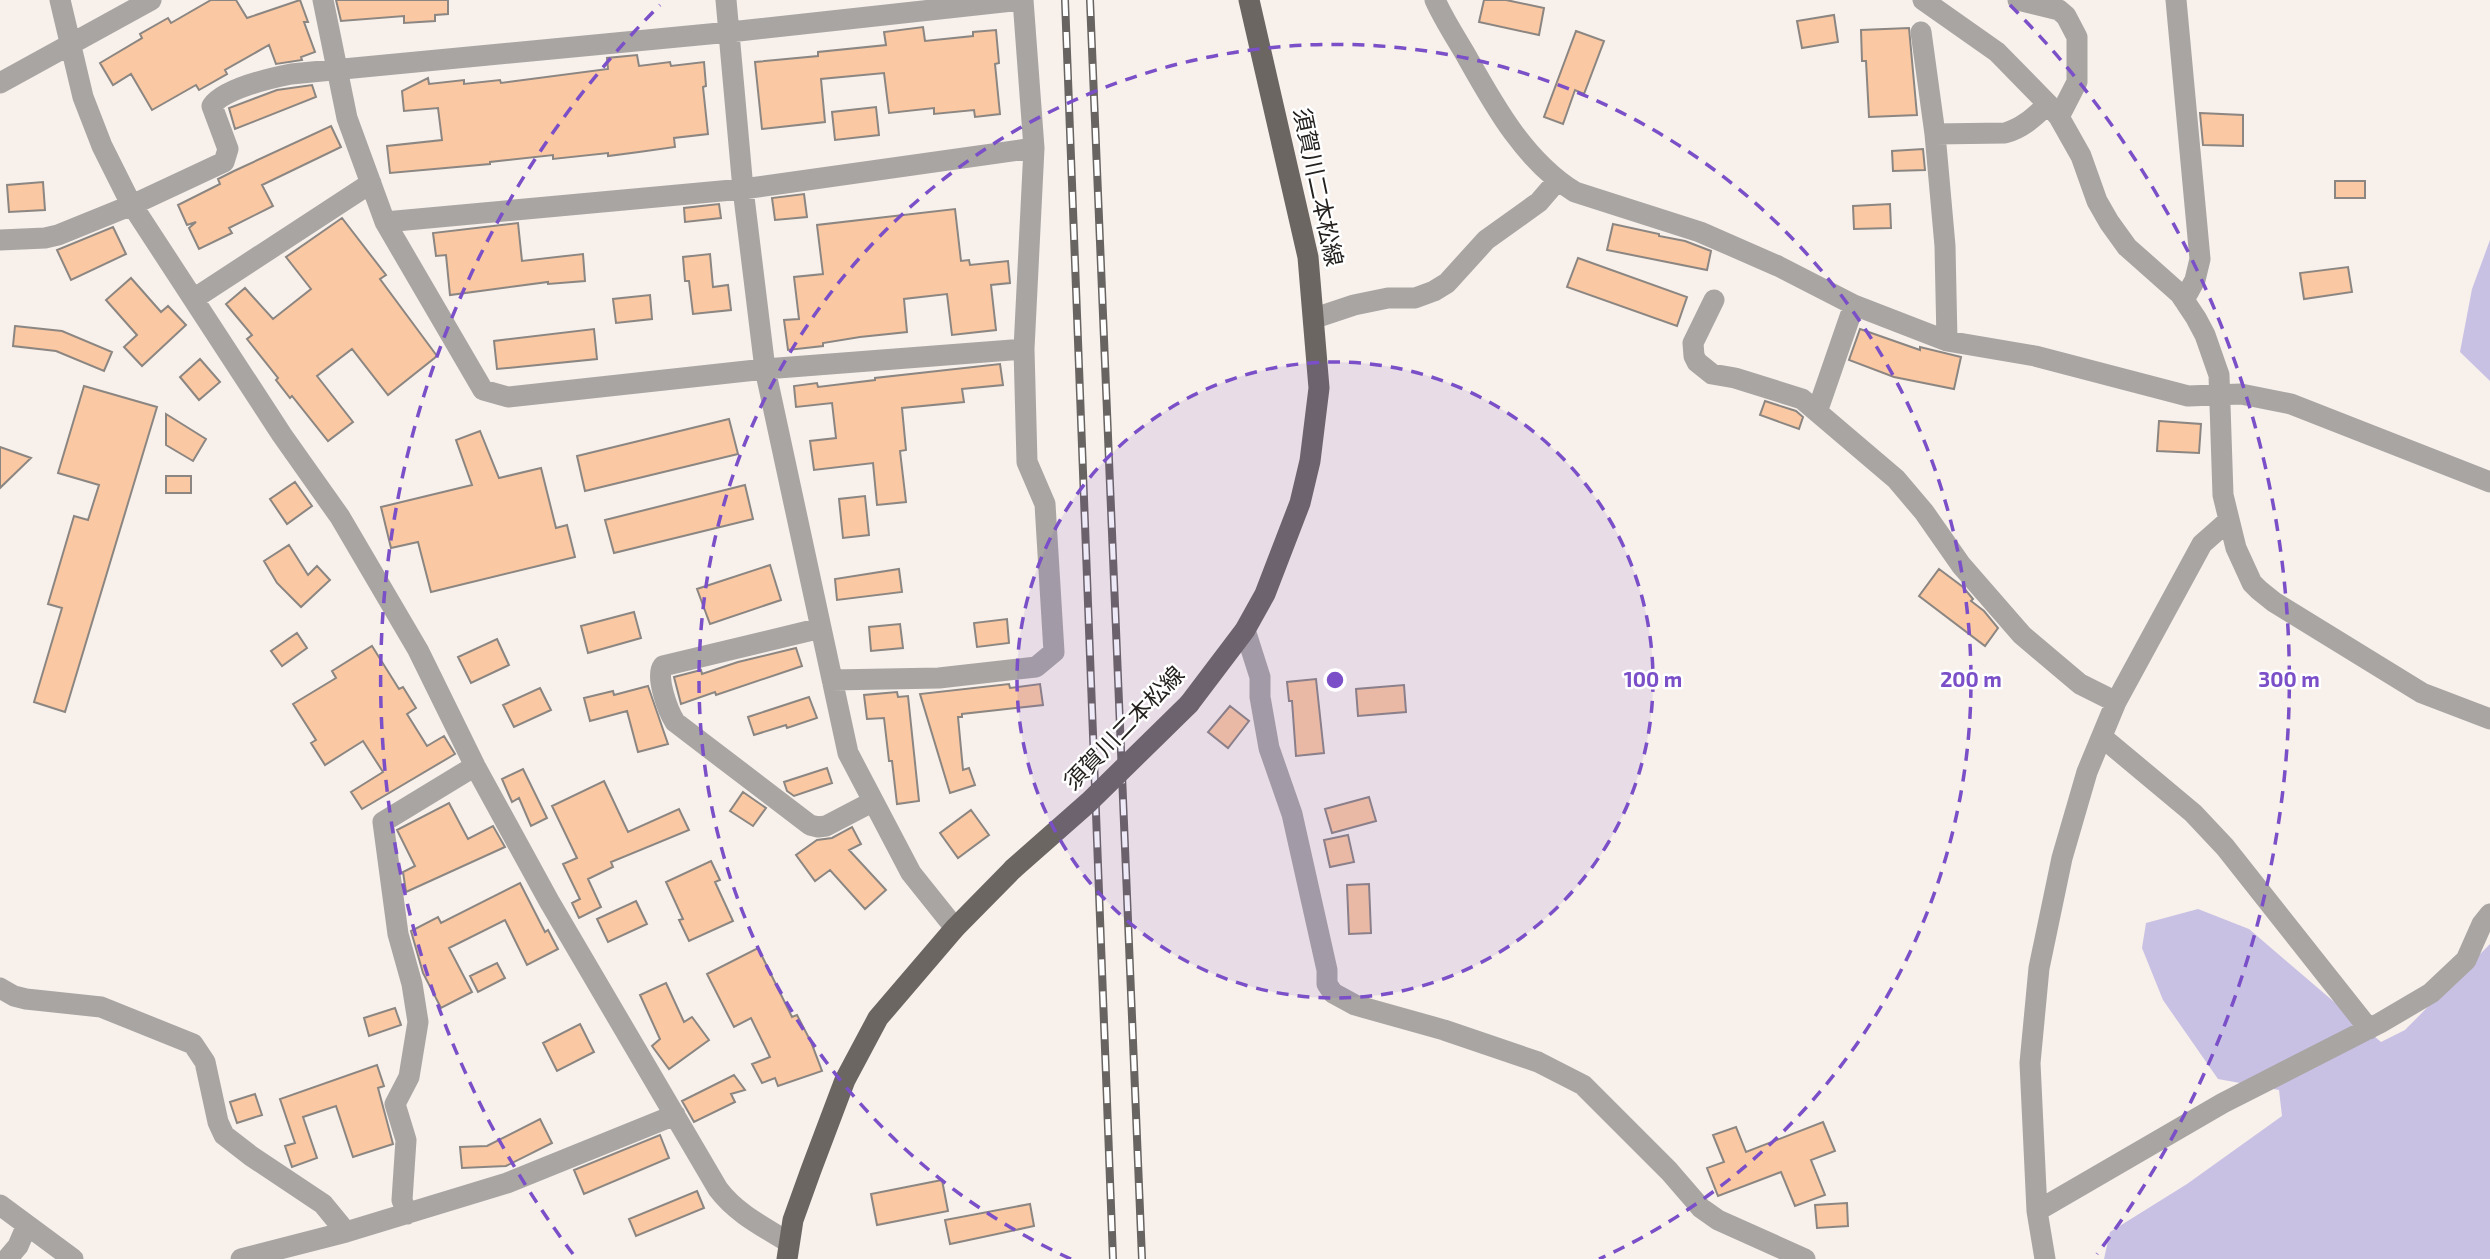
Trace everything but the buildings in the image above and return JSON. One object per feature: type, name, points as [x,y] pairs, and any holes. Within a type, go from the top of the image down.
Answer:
[{"type":"main road","name":"須賀川二本松線","points":[[788,1250],[811,1170],[845,1080],[878,1018],[955,928],[1013,869],[1089,802],[1189,704],[1245,630],[1265,594],[1300,503],[1310,461],[1319,388],[1315,318],[1299,210],[1249,0]]},
{"type":"street","points":[[60,0],[83,97],[102,146],[132,205],[282,435],[340,517],[418,650],[475,766],[549,901],[693,1149],[729,1204],[788,1250]]},
{"type":"street","points":[[0,83],[151,0]]},
{"type":"street","points":[[323,0],[347,118],[385,222],[483,390],[508,397],[765,369],[1024,349]]},
{"type":"street","points":[[726,0],[743,189],[765,369],[848,753],[911,873],[955,928]]},
{"type":"street","points":[[0,240],[58,235],[132,205],[224,162],[228,149],[212,111],[218,97],[291,74],[730,32],[865,8],[1023,0],[1034,148],[1024,349],[1027,462],[1045,504],[1054,652],[1035,667],[939,678],[832,680]]},
{"type":"street","points":[[1435,0],[1484,90],[1517,137],[1558,181],[1576,192],[1700,232],[1778,266],[1854,305],[1947,341],[2035,356],[2188,396],[2242,394],[2291,404],[2490,482]]},
{"type":"street","points":[[1923,0],[1997,52],[2053,111],[2081,156],[2096,201],[2109,222],[2127,247],[2152,271],[2168,281],[2184,300],[2205,335],[2219,376],[2223,495],[2236,548],[2252,583],[2274,603],[2422,693],[2490,719]]},
{"type":"street","points":[[1935,134],[2005,133],[2015,130],[2053,111],[2077,82],[2077,37],[2066,16],[2059,10],[2018,0]]},
{"type":"street","points":[[2176,0],[2200,259],[2195,280],[2184,300]]},
{"type":"street","points":[[1922,32],[1945,246],[1947,341]]},
{"type":"street","points":[[385,222],[743,189],[1034,148]]},
{"type":"street","points":[[1315,318],[1354,305],[1388,298],[1415,298],[1434,291],[1447,283],[1486,240],[1539,202],[1558,181]]},
{"type":"street","points":[[195,298],[371,183]]},
{"type":"street","points":[[1714,300],[1693,343],[1697,362],[1712,374],[1734,378],[1802,400],[1817,412],[1896,479],[1924,512],[1961,565],[2022,635],[2080,684],[2116,702]]},
{"type":"street","points":[[1817,412],[1854,305]]},
{"type":"street","points":[[2045,1259],[2037,1211],[2030,1063],[2039,968],[2062,858],[2087,772],[2116,702],[2196,552],[2228,521]]},
{"type":"street","points":[[821,628],[663,666],[659,674],[667,706],[675,722],[810,825],[826,826],[872,802]]},
{"type":"street","points":[[1245,630],[1260,677],[1260,697],[1269,748],[1292,814],[1327,970],[1327,984],[1333,993],[1355,1004],[1538,1062],[1583,1085],[1669,1171],[1701,1208],[1718,1220],[1805,1259]]},
{"type":"street","points":[[2102,737],[2193,813],[2225,847],[2369,1029]]},
{"type":"street","points":[[407,1214],[402,1200],[406,1140],[395,1104],[409,1077],[418,1021],[412,984],[398,934],[383,822],[475,766]]},
{"type":"street","points":[[2037,1211],[2223,1103],[2369,1029],[2431,993],[2466,960],[2482,924],[2490,914]]},
{"type":"street","points":[[0,988],[26,999],[101,1007],[193,1044],[205,1062],[218,1122],[224,1135],[323,1204],[346,1232]]},
{"type":"street","points":[[241,1259],[346,1232],[507,1183],[675,1115]]},
{"type":"street","points":[[0,1205],[73,1259]]},
{"type":"street","points":[[7,1259],[18,1246],[27,1225]]},
{"type":"shaded area","points":[[2490,240],[2490,381],[2460,352],[2472,289]]},
{"type":"shaded area","points":[[2198,909],[2249,929],[2381,1042],[2405,1030],[2490,944],[2490,1259],[2104,1259],[2110,1232],[2187,1184],[2282,1116],[2279,1090],[2218,1079],[2163,1000],[2142,948],[2146,923]]},
{"type":"railway","points":[[1065,0],[1113,1259]]},
{"type":"railway","points":[[1090,0],[1142,1259]]}]
